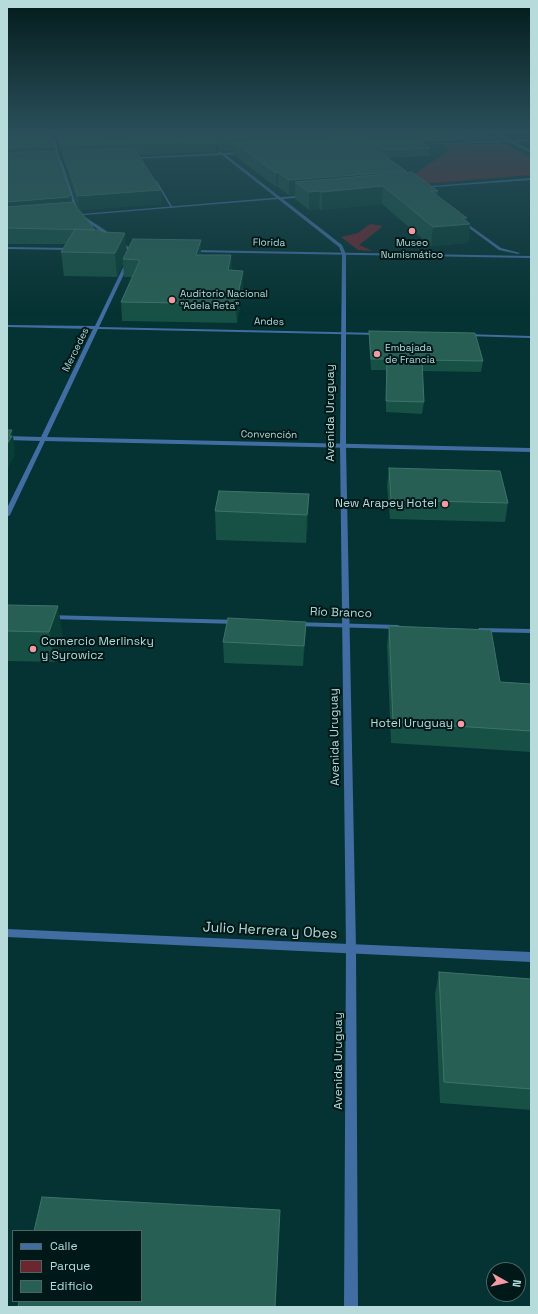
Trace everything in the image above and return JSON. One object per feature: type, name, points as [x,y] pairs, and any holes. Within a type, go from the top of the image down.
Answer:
[{"type":"street","points":[[69,192],[76,214],[116,239],[130,250]]},
{"type":"street","points":[[162,192],[172,207]]},
{"type":"street","points":[[272,192],[341,246],[344,254]]},
{"type":"street","points":[[69,215],[309,196]]},
{"type":"street","points":[[458,218],[500,249],[531,256]]},
{"type":"street","points":[[7,248],[76,249]]},
{"type":"street","points":[[122,250],[138,251]]},
{"type":"street","name":"Mercedes","points":[[7,515],[131,255],[130,250]]},
{"type":"street","name":"Florida","points":[[185,251],[531,256]]},
{"type":"street","name":"Avenida Uruguay","points":[[344,254],[342,333],[345,625],[351,948],[351,1307]]},
{"type":"street","name":"Andes","points":[[7,326],[389,334]]},
{"type":"street","points":[[460,335],[531,337]]},
{"type":"street","name":"Convención","points":[[7,438],[531,450]]},
{"type":"street","points":[[38,616],[243,622]]},
{"type":"street","name":"Río Branco","points":[[290,623],[407,627]]},
{"type":"street","points":[[477,629],[531,631]]},
{"type":"street","name":"Julio Herrera y Obes","points":[[7,933],[531,957]]},
{"type":"green space","points":[[370,224],[383,226],[359,245],[373,251],[358,250],[341,237],[358,233]]},
{"type":"building","points":[[7,192],[70,192],[71,195],[68,196],[69,197],[7,202]]},
{"type":"building","points":[[77,192],[129,192],[78,196]]},
{"type":"building","points":[[391,192],[433,192],[467,218],[462,218],[470,224],[433,227]]},
{"type":"building","points":[[73,202],[95,230],[7,228],[7,207]]},
{"type":"building","points":[[75,229],[125,233],[115,253],[61,252]]},
{"type":"building","points":[[133,239],[201,240],[196,255],[231,255],[228,270],[243,271],[236,304],[121,302],[140,260],[123,259]]},
{"type":"building","points":[[369,331],[475,333],[483,361],[422,360],[424,402],[386,401],[387,359],[371,359]]},
{"type":"building","points":[[7,430],[12,430],[9,436],[12,436],[7,444]]},
{"type":"building","points":[[389,468],[500,471],[508,503],[391,500]]},
{"type":"building","points":[[219,491],[309,494],[307,515],[215,511]]},
{"type":"building","points":[[7,605],[58,606],[49,632],[7,631]]},
{"type":"building","points":[[228,618],[306,622],[304,646],[223,642]]},
{"type":"building","points":[[389,626],[491,630],[500,682],[531,684],[531,731],[393,722]]},
{"type":"building","points":[[439,972],[531,979],[531,1089],[444,1082]]},
{"type":"building","points":[[42,1197],[280,1210],[275,1307],[18,1307],[19,1302],[142,1302],[142,1230],[34,1230]]},
{"type":"place","name":"Museo Numismático","points":[[412,231]]},
{"type":"place","name":"Auditorio Nacional \"Adela Reta\"","points":[[172,300]]},
{"type":"place","name":"Embajada de Francia","points":[[377,354]]},
{"type":"place","name":"New Arapey Hotel","points":[[445,504]]},
{"type":"place","name":"Comercio Merlinsky y Syrowicz","points":[[33,649]]},
{"type":"place","name":"Hotel Uruguay","points":[[461,724]]}]
